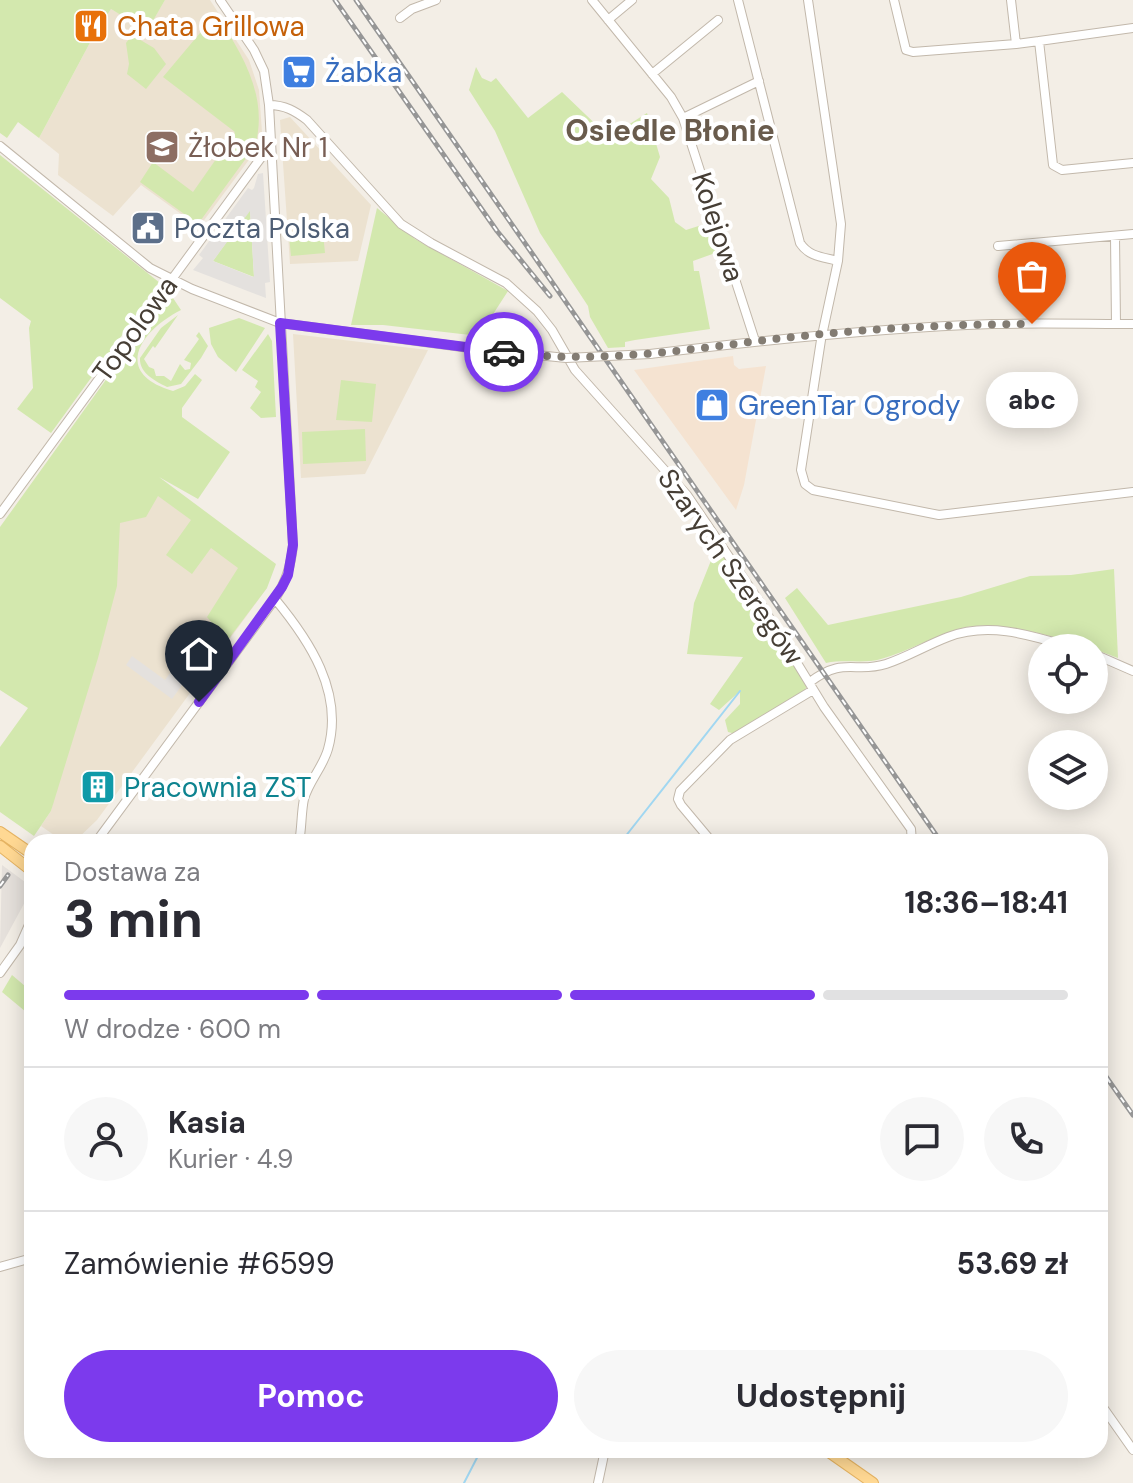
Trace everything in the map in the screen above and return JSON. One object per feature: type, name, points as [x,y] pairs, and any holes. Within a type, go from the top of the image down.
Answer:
[{"type":"main road","points":[[0,832],[24,848]]},
{"type":"main road","points":[[0,846],[24,865]]},
{"type":"main road","points":[[837,1458],[873,1483]]},
{"type":"street","points":[[102,834],[275,599],[288,575],[293,545],[269,105],[264,71],[254,50],[220,0]]},
{"type":"street","points":[[400,18],[412,9],[436,0]]},
{"type":"street","name":"Kolejowa","points":[[592,0],[671,97],[683,118],[755,341]]},
{"type":"street","points":[[608,20],[632,0]]},
{"type":"street","points":[[738,0],[800,243],[813,255],[838,261]]},
{"type":"street","points":[[808,0],[841,224],[838,261],[801,470],[805,484],[813,490],[939,515],[1133,492]]},
{"type":"street","points":[[894,0],[906,50],[913,52],[1016,44],[1133,28]]},
{"type":"street","points":[[1011,0],[1016,44]]},
{"type":"street","points":[[652,74],[718,20]]},
{"type":"street","points":[[1039,41],[1053,165],[1057,169],[1133,163]]},
{"type":"street","points":[[683,118],[759,81]]},
{"type":"street","name":"Szarych Szeregów","points":[[269,105],[293,109],[307,120],[401,224],[506,283],[537,311],[575,370],[687,495],[812,686],[911,829],[911,834]]},
{"type":"street","name":"Topolowa","points":[[0,514],[271,144]]},
{"type":"street","points":[[0,146],[141,261],[171,280],[280,323],[566,358],[650,354],[824,334],[991,324],[1133,324]]},
{"type":"street","points":[[998,246],[1133,234]]},
{"type":"street","points":[[1115,236],[1116,324]]},
{"type":"street","points":[[275,599],[311,646],[320,665],[329,702],[330,745],[304,801],[300,834]]},
{"type":"street","points":[[705,834],[681,805],[678,799],[680,791],[730,740],[812,686],[830,668],[884,665],[968,630],[1028,635]]},
{"type":"street","points":[[1108,660],[1133,671]]},
{"type":"street","points":[[0,973],[24,936]]},
{"type":"street","points":[[20,945],[24,942]]},
{"type":"street","points":[[0,1267],[24,1260]]},
{"type":"street","points":[[1108,1414],[1133,1450]]},
{"type":"street","points":[[598,1483],[603,1458]]},
{"type":"shaded area","points":[[165,0],[210,0],[249,60],[259,90],[262,132],[257,149],[199,227],[141,185],[113,216],[58,175],[59,154],[39,138],[111,9],[147,30]]},
{"type":"shaded area","points":[[290,117],[371,205],[358,261],[290,264],[280,120]]},
{"type":"shaded area","points":[[263,173],[270,282],[265,283],[266,298],[193,270],[203,258],[199,255],[248,188],[254,188],[258,174]],"holes":[[[250,211],[254,276],[213,261]]]},
{"type":"shaded area","points":[[293,334],[428,350],[365,474],[301,478]]},
{"type":"shaded area","points":[[733,356],[734,365],[739,369],[766,366],[744,485],[736,510],[634,370]]},
{"type":"shaded area","points":[[144,466],[267,588],[97,820],[82,834],[52,834],[41,826],[51,811],[121,497]]},
{"type":"shaded area","points":[[197,636],[210,646],[172,699],[126,665],[132,656],[165,680]]},
{"type":"shaded area","points":[[2,865],[24,881],[24,904],[0,948]]},
{"type":"green space","points":[[0,0],[165,0],[147,31],[111,9],[39,138],[18,122],[7,138],[0,133]]},
{"type":"green space","points":[[216,14],[250,76],[256,93],[258,128],[255,146],[198,224],[140,182],[153,162],[193,192],[235,132],[163,77]]},
{"type":"green space","points":[[132,35],[154,48],[166,64],[146,89],[127,74],[126,43]]},
{"type":"green space","points":[[476,67],[482,78],[491,82],[496,78],[528,118],[562,92],[609,137],[647,113],[660,157],[651,179],[669,198],[675,222],[686,230],[708,223],[718,252],[693,261],[694,271],[699,271],[710,329],[635,340],[625,342],[625,347],[608,348],[590,317],[588,306],[540,233],[495,131],[469,90]]},
{"type":"green space","points":[[0,155],[160,283],[51,433],[17,409],[33,388],[31,321],[0,298]]},
{"type":"green space","points":[[377,208],[415,239],[508,291],[479,336],[383,325],[351,325]]},
{"type":"green space","points":[[250,209],[254,277],[213,261]]},
{"type":"green space","points":[[323,233],[325,253],[291,256],[289,236]]},
{"type":"green space","points":[[169,292],[181,310],[167,318],[145,340],[139,351],[138,363],[142,374],[173,391],[185,386],[195,374],[202,380],[182,408],[182,417],[230,452],[198,499],[159,477],[276,564],[267,588],[227,641],[207,617],[238,568],[211,548],[192,574],[166,555],[191,520],[158,496],[146,517],[120,523],[117,586],[98,658],[51,811],[35,834],[0,812],[0,747],[28,708],[0,690],[0,527]]},
{"type":"green space","points":[[178,315],[144,359],[154,369],[156,376],[164,376],[171,381],[180,364],[185,370],[190,369],[191,363],[184,360],[199,339],[196,336],[199,332],[208,346],[181,384],[167,387],[145,372],[140,358],[161,328]]},
{"type":"green space","points":[[239,318],[265,328],[236,372],[218,357],[211,344],[209,328]]},
{"type":"green space","points":[[268,334],[272,341],[276,417],[261,418],[250,408],[261,392],[255,387],[258,381],[242,370]]},
{"type":"green space","points":[[341,380],[376,384],[372,422],[336,420]]},
{"type":"green space","points":[[365,429],[366,461],[303,464],[302,432]]},
{"type":"green space","points":[[718,543],[763,610],[807,685],[804,693],[736,734],[728,732],[725,720],[740,704],[740,691],[719,710],[710,704],[743,657],[687,654],[694,603]]},
{"type":"green space","points":[[1114,569],[1118,658],[1108,655],[1108,634],[1041,634],[998,626],[979,626],[952,631],[881,659],[826,663],[785,598],[797,588],[828,625],[961,597],[1030,576],[1071,575]]},
{"type":"green space","points":[[12,975],[24,985],[24,1010],[2,992]]},
{"type":"waterway","points":[[627,834],[740,691]]},
{"type":"waterway","points":[[464,1483],[477,1458]]},
{"type":"railway","points":[[335,0],[497,231],[550,296]]},
{"type":"railway","points":[[356,0],[935,834]]},
{"type":"railway","points":[[0,886],[8,875]]},
{"type":"railway","points":[[1108,1079],[1133,1115]]},
{"type":"way so far","points":[[504,352],[566,358],[622,357],[824,334],[1032,324]]},
{"type":"place","name":"Chata Grillowa","points":[[91,26]]},
{"type":"place","name":"Żabka","points":[[299,72]]},
{"type":"place","name":"Żłobek Nr 1","points":[[162,147]]},
{"type":"place","name":"Poczta Polska","points":[[148,228]]},
{"type":"place","name":"abc","points":[[1032,324]]},
{"type":"place","name":"GreenTar Ogrody","points":[[712,405]]},
{"type":"place","name":"Pracownia ZST","points":[[98,787]]},
{"type":"district","name":"Osiedle Błonie","points":[[670,130]]},
{"type":"route","points":[[199,702],[275,599],[288,575],[293,545],[280,323],[504,352]]}]
